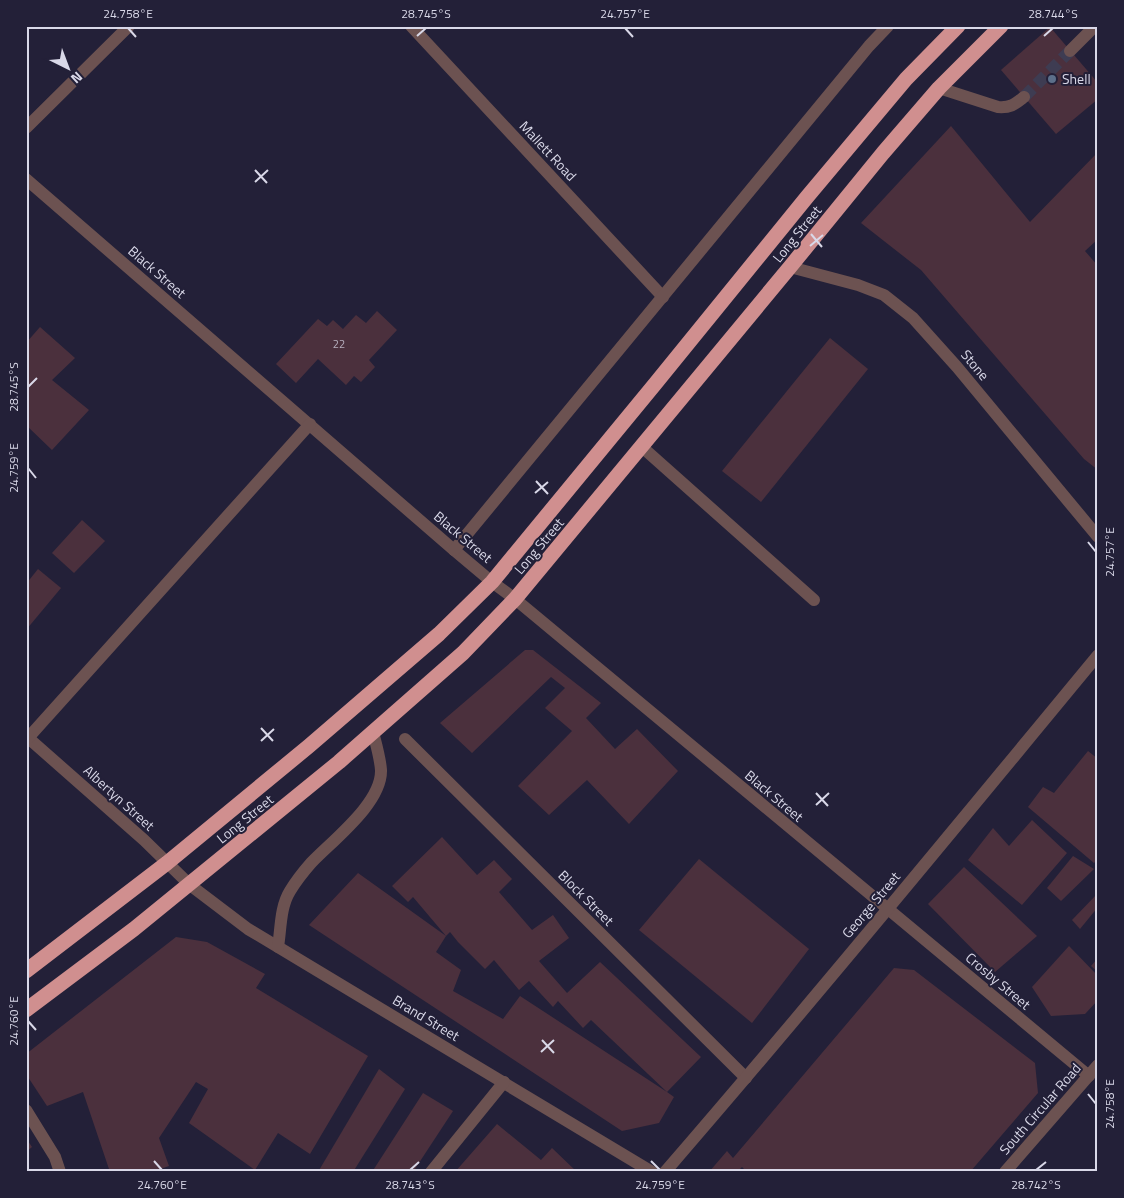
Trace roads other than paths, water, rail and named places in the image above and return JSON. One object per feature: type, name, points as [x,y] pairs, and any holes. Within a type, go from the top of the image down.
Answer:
[{"type":"highway","name":"Long Street","points":[[26,971],[167,863],[309,746],[440,634],[492,582],[807,197],[906,79],[958,26]]},
{"type":"highway","name":"Long Street","points":[[26,1010],[190,885],[339,762],[463,652],[515,600],[877,160],[939,88],[1001,26]]},
{"type":"street","points":[[26,128],[129,26]]},
{"type":"street","name":"Mallett Road","points":[[411,26],[663,297]]},
{"type":"street","points":[[454,550],[888,26]]},
{"type":"street","points":[[1070,51],[1095,26]]},
{"type":"street","points":[[939,88],[998,107],[1008,108],[1024,97]]},
{"type":"street","name":"Black Street","points":[[26,178],[454,550],[888,910]]},
{"type":"street","name":"Stone","points":[[790,267],[858,285],[884,295],[913,318],[957,367],[1098,538]]},
{"type":"street","points":[[27,737],[310,424]]},
{"type":"street","points":[[642,447],[814,600]]},
{"type":"street","name":"George Street","points":[[665,1172],[888,910],[1098,655]]},
{"type":"street","points":[[278,947],[283,909],[289,892],[310,865],[363,811],[378,786],[381,770],[373,732]]},
{"type":"street","name":"Albertyn Street","points":[[27,737],[144,840],[190,885]]},
{"type":"street","name":"Block Street","points":[[405,739],[746,1078]]},
{"type":"street","name":"Brand Street","points":[[190,885],[248,929],[652,1172]]},
{"type":"street","name":"Crosby Street","points":[[888,910],[1089,1076]]},
{"type":"street","name":"South Circular Road","points":[[1005,1172],[1098,1066]]},
{"type":"street","points":[[431,1172],[504,1082]]},
{"type":"street","points":[[26,1110],[55,1158],[60,1172]]},
{"type":"tunnel","points":[[1024,97],[1070,51]]},
{"type":"place","name":"Shell","points":[[1052,79]]}]
